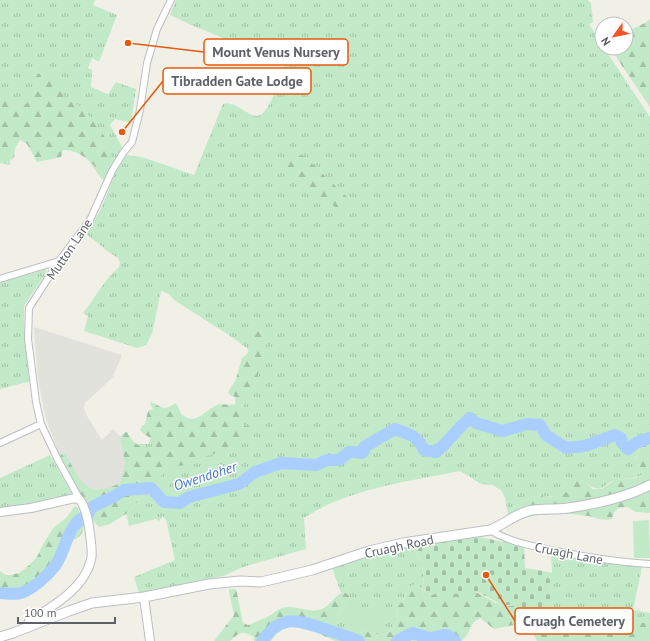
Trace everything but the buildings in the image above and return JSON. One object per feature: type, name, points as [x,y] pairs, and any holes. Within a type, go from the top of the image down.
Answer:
[{"type":"main road","name":"Cruagh Road","points":[[0,637],[27,628],[69,610],[92,603],[144,598],[209,584],[261,582],[280,578],[312,570],[369,551],[403,543],[490,530],[499,527],[522,513],[577,507],[632,494],[650,485]]},
{"type":"street","name":"Mutton Lane","points":[[80,500],[58,460],[41,424],[36,402],[28,339],[29,308],[59,262],[90,220],[112,171],[123,152],[132,142],[140,110],[147,63],[156,31],[171,0]]},
{"type":"street","points":[[0,279],[59,262]]},
{"type":"street","points":[[0,443],[41,424]]},
{"type":"street","points":[[0,512],[31,508],[75,498],[80,500],[84,507],[89,525],[92,547],[91,560],[83,577],[74,589],[48,609],[29,621],[27,628]]},
{"type":"street","name":"Cruagh Lane","points":[[490,530],[499,536],[536,547],[587,558],[650,564]]},
{"type":"street","points":[[144,598],[150,641]]},
{"type":"shaded area","points":[[34,327],[122,355],[113,377],[85,403],[84,408],[87,416],[102,440],[113,429],[152,469],[92,507],[81,494],[60,456],[46,419],[38,379]]},
{"type":"green space","points":[[0,0],[95,0],[93,5],[117,15],[99,62],[92,58],[88,68],[92,70],[91,87],[108,94],[116,82],[136,89],[131,123],[115,119],[110,125],[122,147],[104,181],[82,150],[12,131],[10,165],[0,163]]},
{"type":"green space","points":[[176,0],[588,0],[591,3],[593,22],[589,24],[594,32],[594,56],[609,56],[650,117],[650,433],[645,435],[635,460],[641,468],[642,475],[620,479],[600,489],[592,487],[586,483],[557,496],[540,496],[526,499],[514,507],[508,514],[505,498],[501,490],[492,485],[481,484],[460,471],[379,487],[340,500],[304,518],[306,549],[246,566],[223,576],[148,593],[139,593],[134,577],[175,560],[166,520],[163,516],[159,521],[156,519],[129,526],[126,514],[140,499],[149,493],[128,444],[149,444],[158,410],[195,428],[232,413],[238,394],[258,357],[232,337],[174,300],[169,294],[161,291],[152,334],[146,345],[137,348],[84,331],[88,316],[83,313],[108,278],[119,267],[120,263],[118,258],[86,234],[100,211],[115,174],[127,155],[145,158],[194,175],[223,104],[232,104],[255,116],[262,114],[271,102],[285,63],[170,15]]},
{"type":"green space","points":[[650,19],[650,107],[615,56],[634,56],[634,28]]},
{"type":"green space","points":[[43,71],[67,83],[67,89],[62,94],[63,99],[80,106],[87,113],[108,142],[111,154],[110,160],[100,171],[84,157],[69,150],[63,150],[61,157],[37,162],[27,144],[20,140],[15,148],[14,158],[6,162],[0,160],[0,91],[6,90],[20,106],[26,104],[34,96],[35,78]]},
{"type":"green space","points":[[293,154],[304,156],[348,198],[345,206],[338,209],[290,177],[287,170],[286,159]]},
{"type":"green space","points":[[46,269],[46,273],[24,306],[24,325],[31,381],[0,389],[0,283]]},
{"type":"green space","points":[[262,329],[268,340],[255,385],[241,411],[242,422],[246,426],[254,427],[256,432],[250,439],[237,446],[197,459],[187,465],[177,466],[162,475],[149,493],[140,499],[126,514],[110,524],[99,527],[94,522],[88,505],[60,456],[63,453],[66,455],[81,480],[92,488],[109,488],[120,483],[125,463],[120,437],[127,432],[131,439],[139,445],[149,448],[154,445],[152,439],[140,430],[145,424],[148,411],[153,409],[150,404],[151,402],[164,408],[176,403],[182,415],[193,419],[217,405],[235,404],[235,397],[230,395],[228,392],[236,379],[242,358],[247,354],[251,344],[249,331]]},
{"type":"green space","points":[[650,433],[650,513],[636,512],[627,507],[619,508],[614,512],[612,519],[608,520],[579,515],[551,514],[533,516],[515,522],[508,514],[514,507],[526,499],[540,496],[553,497],[564,493],[570,490],[569,486],[575,481],[586,483],[593,489],[602,489],[615,480],[635,478],[642,475],[641,468],[635,461],[645,434]]},
{"type":"green space","points":[[50,455],[72,494],[19,506],[0,508],[0,478]]},
{"type":"green space","points":[[75,506],[78,508],[84,525],[83,531],[79,537],[70,542],[65,549],[57,554],[46,578],[39,586],[20,596],[10,599],[0,598],[0,571],[6,575],[11,575],[19,573],[27,567],[37,557],[53,528],[66,518]]},
{"type":"green space","points":[[649,520],[650,558],[634,558],[633,521]]},
{"type":"green space","points":[[479,537],[524,546],[525,568],[549,572],[554,615],[527,611],[516,605],[502,605],[478,592],[471,594],[437,593],[425,598],[422,563],[413,546],[462,538]]},
{"type":"green space","points":[[413,546],[422,563],[425,598],[421,585],[409,587],[403,601],[397,607],[398,613],[394,628],[386,634],[381,635],[362,630],[338,629],[331,625],[329,621],[339,614],[350,596],[344,592],[341,593],[332,568],[372,554]]},
{"type":"green space","points":[[551,553],[600,562],[642,567],[633,610],[650,613],[650,621],[643,623],[629,622],[610,627],[591,624],[557,623],[554,620],[549,572],[552,573]]},
{"type":"green space","points":[[417,583],[421,585],[425,598],[436,593],[476,592],[496,603],[508,606],[517,605],[554,615],[554,620],[561,624],[591,624],[610,627],[629,622],[643,623],[650,621],[650,641],[537,641],[529,629],[524,626],[513,625],[494,629],[480,618],[476,620],[462,641],[335,641],[305,627],[292,626],[279,629],[271,641],[254,641],[254,637],[241,633],[230,641],[214,641],[234,615],[229,589],[236,589],[243,623],[248,625],[283,608],[292,607],[305,610],[322,609],[338,595],[344,592],[350,596],[339,614],[330,621],[331,625],[343,630],[362,630],[381,635],[386,634],[394,628],[398,613],[397,607],[403,601],[409,587]]},
{"type":"green space","points":[[348,606],[385,610],[387,614],[384,630],[347,626]]},
{"type":"waterway","name":"Owendoher","points":[[0,593],[19,594],[40,582],[59,560],[75,525],[87,516],[92,507],[124,490],[151,488],[164,502],[180,503],[189,497],[239,484],[255,472],[281,463],[316,465],[327,460],[339,460],[349,452],[362,453],[364,451],[364,447],[395,429],[416,438],[424,450],[436,452],[470,418],[476,423],[503,431],[527,424],[540,425],[546,435],[566,448],[585,446],[615,435],[621,438],[622,443],[628,449],[636,443],[650,438]]},
{"type":"waterway","points":[[262,641],[275,627],[282,623],[292,621],[311,624],[359,641]]},
{"type":"waterway","points":[[397,641],[412,633],[431,638],[446,635],[455,641]]},
{"type":"place","name":"Mount Venus Nursery","points":[[128,43]]},
{"type":"place","name":"Tibradden Gate Lodge","points":[[122,132]]},
{"type":"place","name":"Cruagh Cemetery","points":[[486,575]]}]
